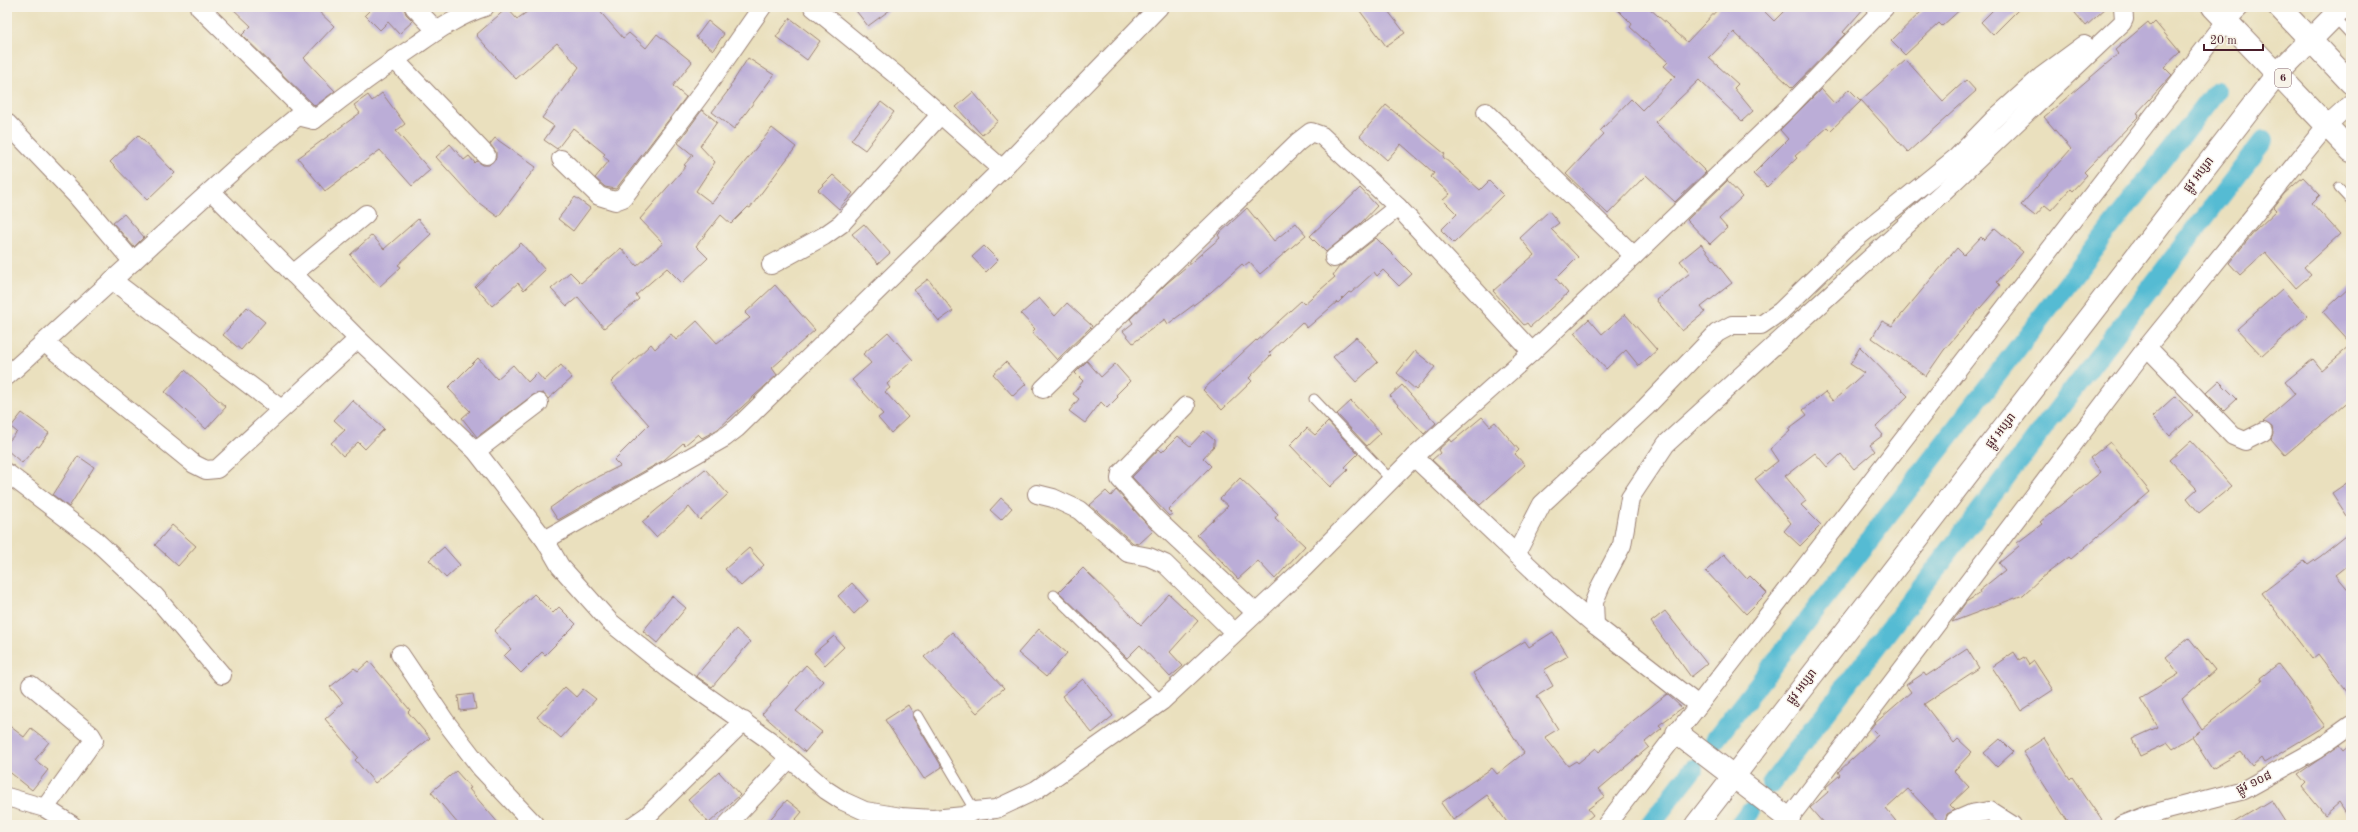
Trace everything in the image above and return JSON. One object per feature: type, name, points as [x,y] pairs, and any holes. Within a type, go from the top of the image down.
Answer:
[{"type":"main road","points":[[2279,7],[2351,83]]},
{"type":"main road","name":"ផ្លូវ អប្សរា","points":[[1696,825],[2278,74],[2310,41],[2334,10]]},
{"type":"main road","name":"6","points":[[2227,11],[2278,74],[2351,150]]},
{"type":"main road","points":[[1677,733],[1733,776],[1786,822]]},
{"type":"street","points":[[199,7],[314,120]]},
{"type":"street","points":[[414,7],[437,31]]},
{"type":"street","points":[[314,120],[394,59],[470,12],[485,7]]},
{"type":"street","points":[[561,158],[599,196],[615,201],[623,198],[707,86],[762,7]]},
{"type":"street","points":[[813,7],[896,75],[1002,169]]},
{"type":"street","points":[[545,540],[724,438],[737,428],[1002,169],[1159,7]]},
{"type":"street","points":[[211,191],[358,339],[476,451],[545,540],[569,576],[610,622],[671,671],[744,721],[790,758],[826,790],[843,801],[865,811],[900,818],[933,819],[964,816],[975,811],[996,809],[1036,790],[1162,701],[1255,612],[1303,569],[1414,457],[1532,352],[1634,256],[1788,108],[1885,7]]},
{"type":"street","points":[[1516,554],[1542,504],[1646,407],[1717,333],[1732,325],[1761,325],[1782,311],[1853,242],[1957,157],[1994,119],[2042,76],[2082,48],[2122,7]]},
{"type":"street","points":[[1595,625],[1594,602],[1601,585],[1622,545],[1630,498],[1666,444],[1944,192],[2122,23],[2124,19],[2122,7]]},
{"type":"street","points":[[1606,825],[2227,11]]},
{"type":"street","points":[[394,59],[486,155]]},
{"type":"street","points":[[1786,822],[2147,347],[2327,125],[2351,103]]},
{"type":"street","points":[[1486,112],[1634,256]]},
{"type":"street","points":[[771,265],[824,236],[841,224],[941,114]]},
{"type":"street","points":[[7,376],[211,191],[298,116],[314,120]]},
{"type":"street","points":[[7,123],[75,194],[133,262]]},
{"type":"street","points":[[1043,389],[1298,142],[1311,132],[1322,136],[1398,208],[1532,352]]},
{"type":"street","points":[[1334,258],[1398,208]]},
{"type":"street","points":[[294,274],[366,214]]},
{"type":"street","points":[[112,280],[281,409]]},
{"type":"street","points":[[44,343],[194,464],[206,470],[217,469],[358,339]]},
{"type":"street","points":[[2147,347],[2233,436],[2245,441],[2263,432]]},
{"type":"street","points":[[476,451],[539,402]]},
{"type":"street","points":[[1186,406],[1121,473],[1120,479],[1153,516],[1255,612]]},
{"type":"street","points":[[1414,457],[1516,554],[1595,625],[1698,705]]},
{"type":"street","points":[[7,473],[94,539],[155,596],[222,675]]},
{"type":"street","points":[[1037,494],[1053,498],[1079,510],[1128,553],[1149,557],[1165,564],[1234,632]]},
{"type":"street","points":[[400,654],[445,721],[481,768],[535,825]]},
{"type":"street","points":[[31,685],[92,735],[94,740],[44,808]]},
{"type":"street","points":[[634,825],[647,816],[744,721]]},
{"type":"street","name":"ផ្លូវ ១០៨","points":[[2123,825],[2148,815],[2244,790],[2316,750],[2351,725]]},
{"type":"street","points":[[727,825],[790,758]]},
{"type":"street","points":[[7,796],[44,808],[72,825]]},
{"type":"street","points":[[1955,821],[1971,814],[1990,812],[2012,825]]},
{"type":"lane","points":[[2334,10],[2351,35]]},
{"type":"lane","points":[[2339,188],[2351,201]]},
{"type":"lane","points":[[1314,399],[1392,480]]},
{"type":"lane","points":[[1054,595],[1162,701]]},
{"type":"lane","points":[[918,715],[975,811]]},
{"type":"building","points":[[231,7],[314,7],[334,26],[304,58],[335,91],[315,106],[242,35],[251,26]]},
{"type":"building","points":[[373,7],[404,7],[406,14],[413,21],[399,34],[388,22],[380,30],[365,15]]},
{"type":"building","points":[[534,7],[596,7],[623,38],[629,33],[646,48],[657,34],[692,62],[673,86],[686,97],[616,189],[605,187],[595,178],[609,161],[603,156],[605,154],[573,128],[557,149],[544,140],[554,126],[542,118],[579,67],[557,43],[516,79],[476,35],[507,8],[517,19]]},
{"type":"building","points":[[853,7],[894,7],[868,26]]},
{"type":"building","points":[[1357,7],[1385,7],[1405,33],[1386,46]]},
{"type":"building","points":[[1615,7],[1648,7],[1687,42],[1720,7],[1760,7],[1774,21],[1788,7],[1865,7],[1843,32],[1845,34],[1792,88],[1734,32],[1709,58],[1738,84],[1734,88],[1753,111],[1742,121],[1699,80],[1655,122],[1706,172],[1675,202],[1646,175],[1608,214],[1566,174],[1604,134],[1600,131],[1631,99],[1642,110],[1675,76],[1664,66],[1668,62],[1630,27],[1632,24]]},
{"type":"building","points":[[1926,7],[1963,7],[1942,26],[1939,23],[1905,55],[1891,41]]},
{"type":"building","points":[[1996,7],[2021,7],[1993,35],[1981,22]]},
{"type":"building","points":[[2070,7],[2107,7],[2086,26]]},
{"type":"building","points":[[790,18],[820,41],[807,60],[776,37]]},
{"type":"building","points":[[708,21],[724,34],[713,50],[696,37]]},
{"type":"building","points":[[2148,22],[2151,26],[2155,22],[2180,52],[2164,67],[2172,75],[2137,113],[2139,116],[2084,172],[2087,175],[2072,191],[2070,189],[2051,210],[2045,205],[2035,216],[2021,205],[2071,149],[2044,117],[2118,54],[2115,50]]},
{"type":"building","points":[[748,58],[774,75],[734,129],[712,112],[731,87],[730,86]]},
{"type":"building","points":[[1906,60],[1943,101],[1966,80],[1976,91],[1908,152],[1861,100]]},
{"type":"building","points":[[1821,89],[1835,104],[1849,89],[1861,101],[1831,130],[1828,127],[1795,156],[1797,158],[1767,187],[1753,174],[1788,139],[1780,130]]},
{"type":"building","points":[[973,92],[998,121],[982,135],[956,107]]},
{"type":"building","points":[[382,93],[405,124],[396,131],[430,170],[412,186],[380,150],[325,191],[298,158],[360,113],[354,105],[368,95],[372,101]]},
{"type":"building","points":[[881,102],[894,112],[865,150],[851,140]]},
{"type":"building","points":[[1386,105],[1445,154],[1443,157],[1480,190],[1489,181],[1503,195],[1454,243],[1441,230],[1457,214],[1443,200],[1450,194],[1431,177],[1434,173],[1401,144],[1387,160],[1360,136]]},
{"type":"building","points":[[702,110],[717,122],[700,146],[715,162],[696,191],[712,203],[772,128],[796,147],[750,208],[748,207],[731,224],[721,215],[696,246],[708,258],[682,283],[667,268],[636,295],[639,299],[604,328],[578,297],[567,306],[551,289],[570,272],[581,283],[621,248],[637,266],[663,243],[640,219],[686,166],[684,165],[693,155],[678,143]]},
{"type":"building","points":[[138,135],[175,173],[147,200],[110,162]]},
{"type":"building","points":[[495,138],[536,167],[498,217],[475,200],[436,157],[450,144],[464,160],[469,156],[475,163],[477,161],[483,165],[489,165],[496,158],[496,152],[490,144]]},
{"type":"building","points":[[833,175],[853,193],[839,209],[818,190]]},
{"type":"building","points":[[2303,177],[2320,195],[2312,203],[2340,234],[2304,267],[2311,275],[2296,288],[2265,252],[2240,275],[2229,263],[2255,231],[2277,210],[2274,207],[2284,194]]},
{"type":"building","points":[[1727,181],[1742,197],[1719,219],[1727,228],[1710,244],[1687,220]]},
{"type":"building","points":[[1360,188],[1377,206],[1361,223],[1326,252],[1310,236]]},
{"type":"building","points":[[575,197],[590,208],[573,231],[558,219]]},
{"type":"building","points":[[1247,208],[1274,241],[1296,223],[1306,235],[1260,274],[1249,262],[1244,266],[1242,264],[1211,292],[1168,324],[1165,319],[1133,343],[1123,331],[1133,323],[1130,319],[1167,283],[1220,238],[1218,235]]},
{"type":"building","points":[[1549,211],[1559,223],[1551,229],[1578,257],[1556,279],[1568,293],[1530,327],[1527,323],[1524,325],[1493,291],[1534,255],[1520,238]]},
{"type":"building","points":[[124,214],[144,237],[134,247],[113,223]]},
{"type":"building","points":[[418,219],[431,234],[398,265],[401,267],[379,287],[350,255],[372,235],[384,249]]},
{"type":"building","points":[[864,224],[890,253],[878,264],[852,234]]},
{"type":"building","points":[[1995,228],[2023,252],[1997,282],[2000,285],[1944,350],[1926,376],[1872,338],[1882,321],[1892,326],[1957,248],[1964,255],[1981,237],[1984,240]]},
{"type":"building","points":[[1376,238],[1412,274],[1399,286],[1383,270],[1377,276],[1374,272],[1351,293],[1349,292],[1307,328],[1302,322],[1269,353],[1271,355],[1249,378],[1252,381],[1222,410],[1203,390],[1256,340],[1257,341],[1301,301],[1304,304],[1335,277],[1333,275],[1339,267]]},
{"type":"building","points":[[521,243],[545,270],[524,290],[518,283],[492,306],[475,287]]},
{"type":"building","points":[[1701,244],[1732,283],[1701,307],[1705,312],[1682,331],[1656,300],[1690,273],[1680,261]]},
{"type":"building","points":[[984,246],[998,260],[986,272],[972,257]]},
{"type":"building","points":[[928,279],[953,311],[939,321],[914,290]]},
{"type":"building","points":[[775,285],[815,330],[772,368],[777,375],[718,429],[702,438],[698,434],[685,445],[683,443],[664,460],[558,520],[550,508],[584,484],[620,466],[614,460],[649,425],[611,382],[651,344],[655,349],[671,334],[676,340],[697,321],[717,343],[750,318],[745,313]]},
{"type":"building","points":[[2351,286],[2351,343],[2323,312]]},
{"type":"building","points":[[2282,289],[2307,316],[2262,356],[2237,329]]},
{"type":"building","points":[[1039,298],[1055,316],[1067,303],[1092,326],[1057,360],[1032,332],[1035,329],[1021,314]]},
{"type":"building","points":[[247,307],[265,322],[241,350],[223,335]]},
{"type":"building","points":[[1625,314],[1657,350],[1639,366],[1626,350],[1606,369],[1574,333],[1589,319],[1602,334]]},
{"type":"building","points":[[888,332],[913,360],[887,384],[890,388],[885,392],[908,417],[891,433],[878,418],[883,414],[852,380],[871,363],[863,354]]},
{"type":"building","points":[[1356,337],[1378,362],[1356,382],[1333,357]]},
{"type":"building","points":[[2351,345],[2351,399],[2285,455],[2271,439],[2273,433],[2272,427],[2263,422],[2295,394],[2285,382],[2313,359],[2322,370]]},
{"type":"building","points":[[1860,347],[1908,396],[1876,427],[1883,435],[1870,445],[1875,451],[1854,469],[1841,454],[1827,467],[1815,453],[1785,476],[1806,501],[1801,505],[1821,525],[1800,546],[1784,531],[1791,523],[1755,479],[1778,461],[1770,449],[1790,431],[1788,429],[1807,415],[1803,410],[1825,392],[1833,401],[1864,373],[1850,364]]},
{"type":"building","points":[[1415,351],[1435,367],[1416,390],[1397,373]]},
{"type":"building","points":[[478,358],[497,379],[513,365],[528,382],[537,373],[544,381],[561,365],[572,378],[548,399],[543,393],[533,395],[477,437],[462,418],[470,411],[448,388]]},
{"type":"building","points":[[1087,361],[1101,377],[1115,364],[1130,381],[1116,395],[1118,397],[1107,408],[1101,402],[1085,423],[1069,411],[1079,399],[1073,394],[1083,381],[1075,373]]},
{"type":"building","points":[[1006,362],[1026,384],[1013,396],[993,374]]},
{"type":"building","points":[[185,370],[226,407],[206,429],[165,392]]},
{"type":"building","points":[[2219,381],[2237,399],[2224,411],[2206,393]]},
{"type":"building","points":[[1402,385],[1436,423],[1424,434],[1390,396]]},
{"type":"building","points":[[2175,396],[2193,415],[2170,436],[2152,417]]},
{"type":"building","points":[[352,400],[384,429],[365,449],[358,442],[343,456],[331,443],[345,430],[334,420]]},
{"type":"building","points":[[1351,401],[1381,433],[1367,446],[1337,414]]},
{"type":"building","points":[[22,413],[49,433],[39,447],[37,446],[22,463],[7,450],[7,443],[17,432],[11,427]]},
{"type":"building","points":[[1482,417],[1490,426],[1495,422],[1519,450],[1515,454],[1525,465],[1480,505],[1432,460],[1440,453],[1438,450],[1450,439],[1452,442]]},
{"type":"building","points":[[1328,422],[1358,454],[1345,467],[1348,470],[1330,487],[1290,445],[1307,428],[1315,435]]},
{"type":"building","points":[[1204,431],[1214,440],[1214,446],[1203,458],[1211,466],[1168,510],[1172,514],[1169,516],[1132,477],[1159,449],[1162,452],[1178,436],[1190,446]]},
{"type":"building","points":[[2191,441],[2232,486],[2199,513],[2187,498],[2197,489],[2170,460]]},
{"type":"building","points":[[2110,442],[2150,492],[2071,559],[2069,557],[2041,578],[2023,595],[1952,622],[1966,602],[1980,593],[1979,591],[2005,570],[1999,563],[2019,546],[2017,543],[2042,524],[2040,522],[2101,472],[2090,458]]},
{"type":"building","points":[[78,456],[94,467],[69,507],[53,495]]},
{"type":"building","points":[[705,469],[728,494],[700,520],[689,507],[656,537],[642,522]]},
{"type":"building","points":[[1240,478],[1278,514],[1275,518],[1305,546],[1275,579],[1258,561],[1238,579],[1197,535],[1228,506],[1220,499]]},
{"type":"building","points":[[2351,480],[2351,522],[2332,493]]},
{"type":"building","points":[[1116,490],[1153,531],[1139,544],[1133,543],[1090,505],[1106,491],[1111,496]]},
{"type":"building","points":[[1001,498],[1012,508],[1001,520],[990,510]]},
{"type":"building","points":[[172,525],[196,546],[178,566],[155,545]]},
{"type":"building","points":[[2351,532],[2351,563],[2336,575],[2351,593],[2351,697],[2318,654],[2312,659],[2262,593],[2304,561],[2308,565]]},
{"type":"building","points":[[444,547],[460,565],[446,578],[429,560]]},
{"type":"building","points":[[749,548],[764,565],[741,586],[725,569]]},
{"type":"building","points":[[1724,554],[1747,579],[1750,576],[1767,593],[1746,614],[1706,571]]},
{"type":"building","points":[[1083,568],[1141,625],[1169,594],[1198,621],[1170,652],[1183,666],[1170,677],[1140,645],[1127,658],[1059,592]]},
{"type":"building","points":[[852,583],[868,601],[854,614],[838,596]]},
{"type":"building","points":[[534,594],[553,613],[559,607],[576,624],[545,655],[542,652],[521,673],[504,656],[511,649],[494,631]]},
{"type":"building","points":[[672,596],[686,608],[657,643],[643,631]]},
{"type":"building","points":[[1665,611],[1707,664],[1691,677],[1651,622]]},
{"type":"building","points":[[736,629],[750,642],[712,687],[696,676]]},
{"type":"building","points":[[1039,629],[1067,653],[1046,677],[1018,653]]},
{"type":"building","points":[[952,632],[1004,688],[977,713],[924,657]]},
{"type":"building","points":[[1553,632],[1568,656],[1544,670],[1553,686],[1537,696],[1558,729],[1545,737],[1568,766],[1576,761],[1578,763],[1596,748],[1599,752],[1634,720],[1667,694],[1682,708],[1659,725],[1662,728],[1645,742],[1649,747],[1599,789],[1605,796],[1588,809],[1593,815],[1581,825],[1509,825],[1487,795],[1453,820],[1441,803],[1492,768],[1497,774],[1524,753],[1473,673],[1525,641],[1529,647]]},
{"type":"building","points":[[834,636],[844,647],[825,665],[814,653]]},
{"type":"building","points":[[2189,638],[2215,670],[2182,699],[2202,729],[2262,681],[2260,678],[2278,664],[2325,726],[2264,763],[2261,758],[2252,766],[2241,752],[2212,769],[2192,737],[2200,731],[2173,749],[2168,743],[2140,756],[2132,739],[2158,727],[2140,698],[2179,674],[2166,657]]},
{"type":"building","points":[[1967,649],[1979,668],[1924,704],[1954,743],[1958,739],[1972,752],[1954,771],[1969,787],[1950,805],[1955,810],[1947,814],[1945,822],[1942,825],[1908,789],[1886,809],[1899,825],[1825,825],[1810,808],[1828,792],[1826,787],[1840,775],[1838,772],[1878,735],[1871,728],[1874,724],[1911,692],[1906,685],[1924,673],[1926,676]]},
{"type":"building","points":[[2014,652],[2019,660],[2024,657],[2029,665],[2034,661],[2053,690],[2021,711],[1992,667]]},
{"type":"building","points":[[369,661],[410,710],[408,712],[430,738],[375,783],[355,760],[358,757],[325,719],[343,703],[330,687],[354,668],[358,671]]},
{"type":"building","points":[[806,665],[823,681],[796,711],[822,732],[805,752],[762,714]]},
{"type":"building","points":[[1083,679],[1113,716],[1092,733],[1062,696]]},
{"type":"building","points":[[565,687],[576,697],[583,689],[596,699],[561,738],[537,717]]},
{"type":"building","points":[[473,694],[476,709],[460,711],[458,696]]},
{"type":"building","points":[[908,705],[913,713],[913,718],[942,767],[924,779],[885,720]]},
{"type":"building","points":[[7,724],[24,737],[31,728],[49,742],[35,760],[48,770],[32,790],[7,770]]},
{"type":"building","points":[[2044,738],[2070,779],[2072,777],[2105,825],[2070,825],[2023,752]]},
{"type":"building","points":[[2000,739],[2013,752],[1997,767],[1984,753]]},
{"type":"building","points":[[2351,744],[2351,821],[2339,803],[2325,815],[2302,787],[2306,783],[2298,774],[2340,745],[2344,750]]},
{"type":"building","points":[[456,771],[471,788],[469,789],[500,825],[459,825],[431,792]]},
{"type":"building","points":[[719,772],[740,795],[709,823],[688,800]]},
{"type":"building","points":[[787,800],[802,812],[791,825],[765,825]]},
{"type":"building","points":[[2271,800],[2287,825],[2230,825]]},
{"type":"waterway","points":[[1715,740],[2216,91]]},
{"type":"waterway","points":[[1771,784],[2263,141]]},
{"type":"waterway","points":[[1650,825],[1693,769]]},
{"type":"waterway","points":[[1739,825],[1749,812]]}]
